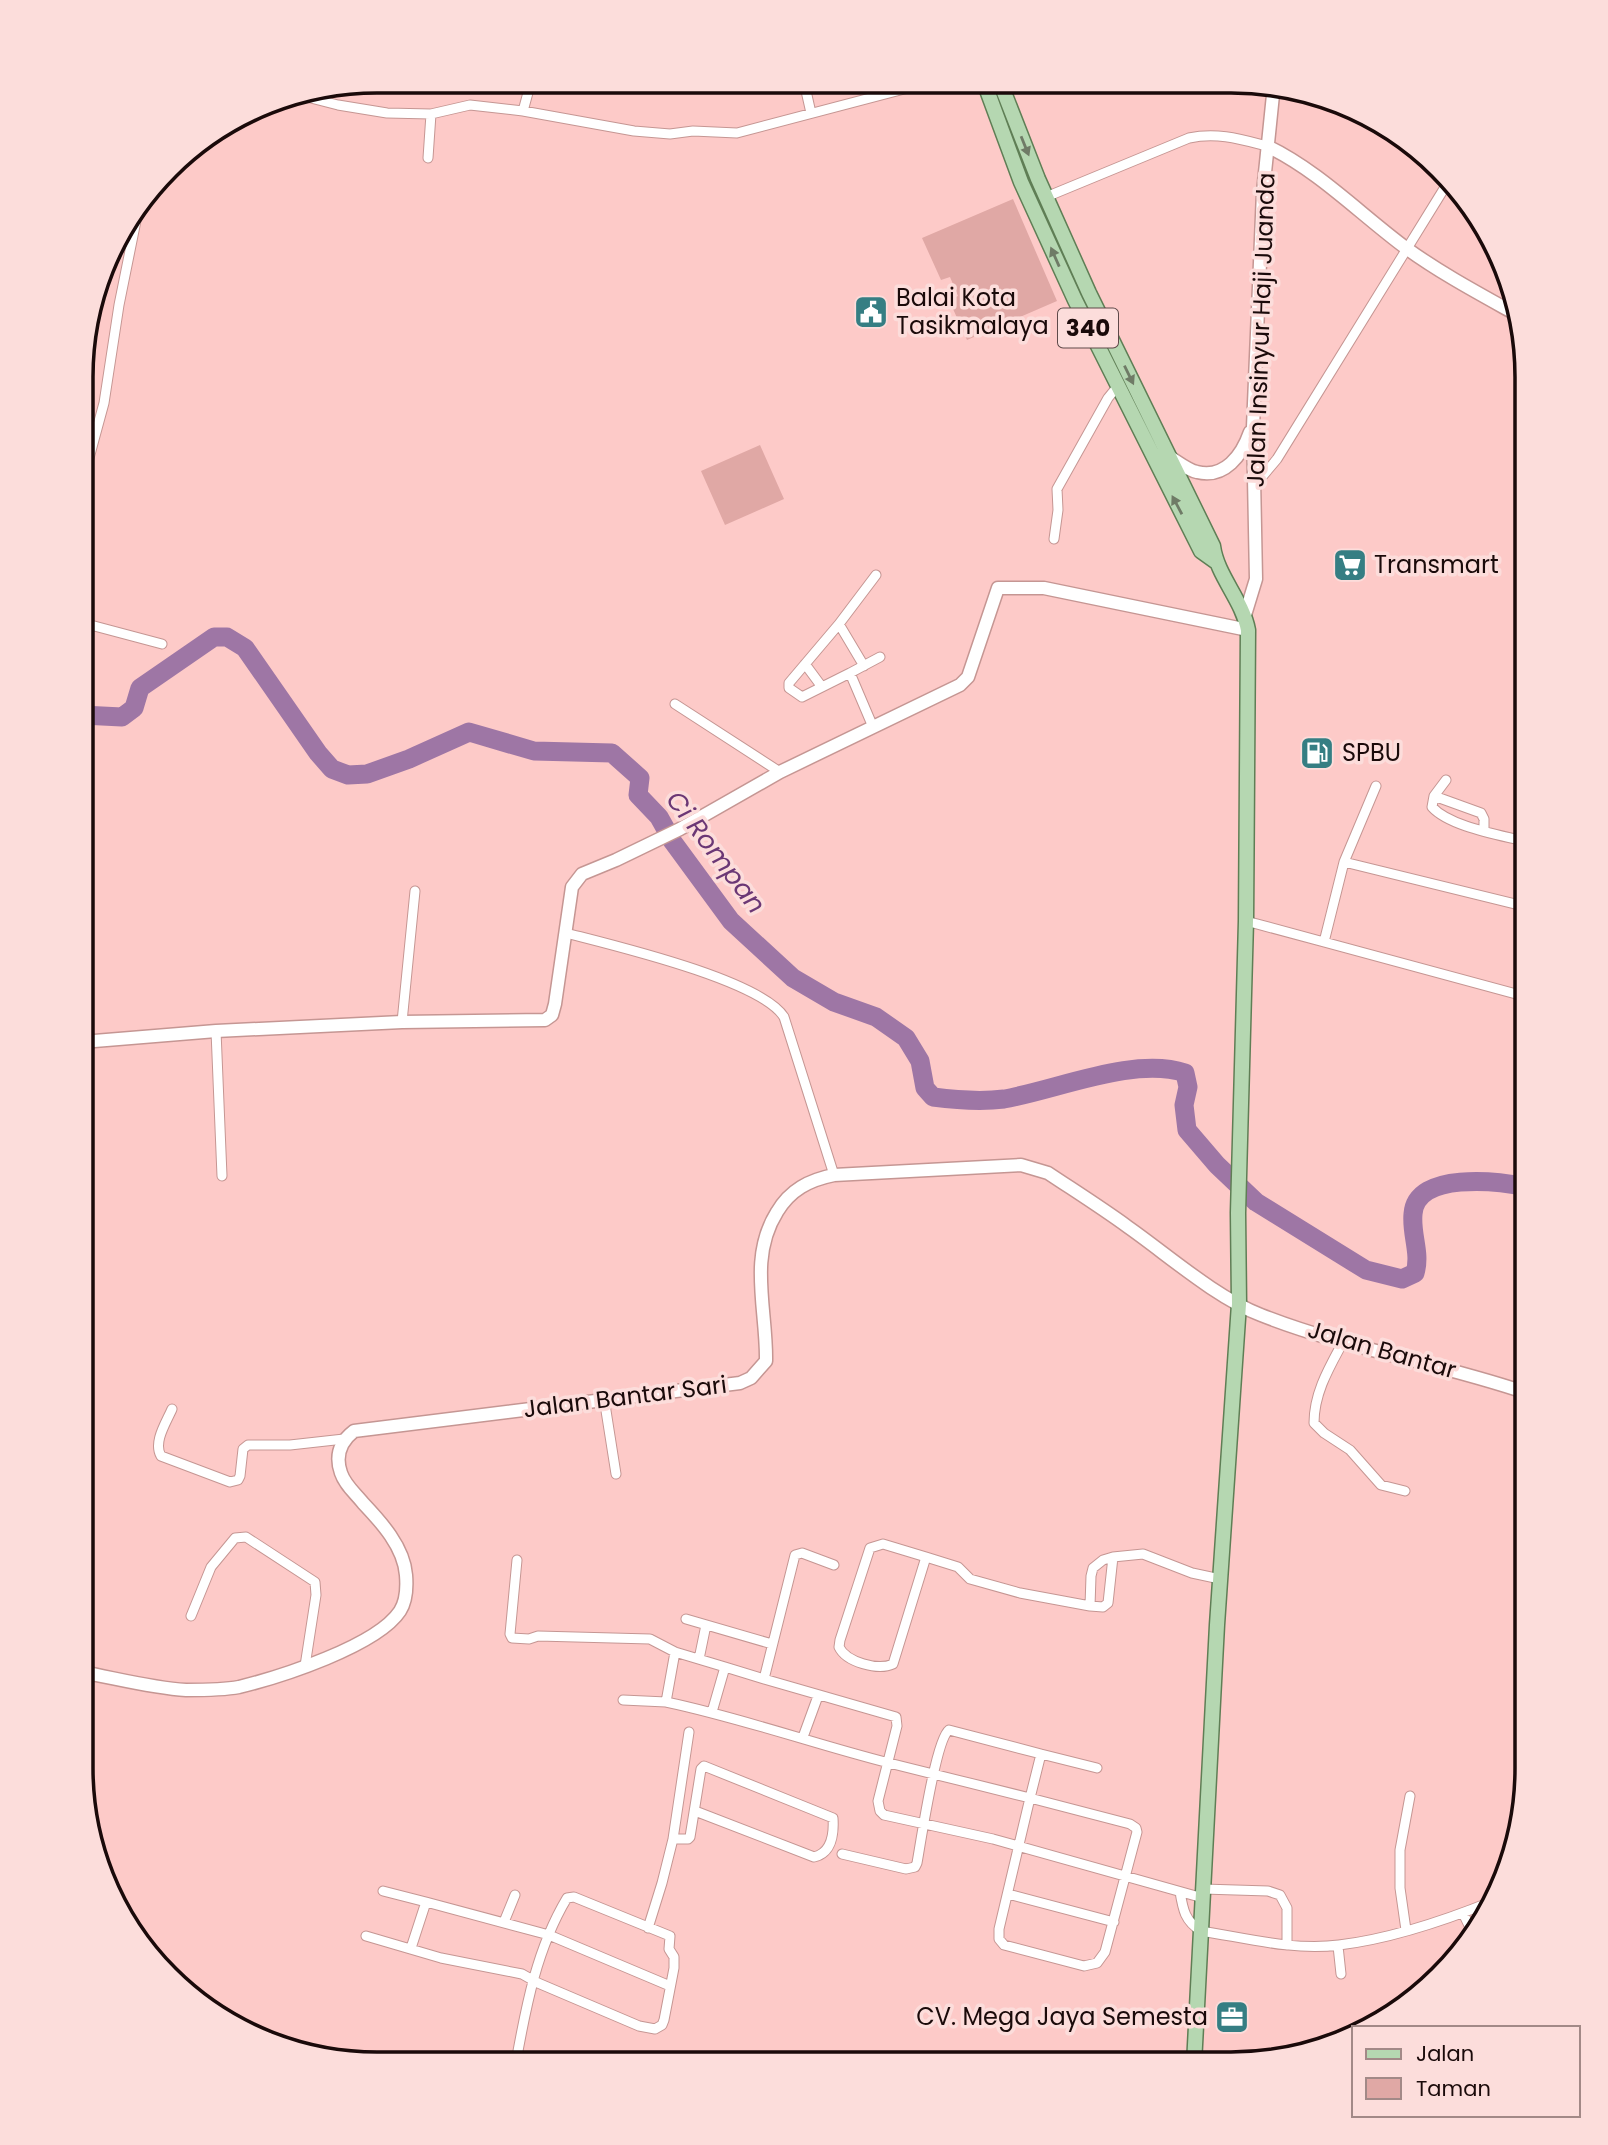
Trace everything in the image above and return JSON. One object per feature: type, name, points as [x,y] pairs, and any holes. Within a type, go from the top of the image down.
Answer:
[{"type":"main road","name":"340","points":[[988,93],[1021,182],[1117,387],[1201,551],[1215,561]]},
{"type":"main road","name":"340","points":[[1004,93],[1046,197],[1089,293],[1213,546],[1215,561]]},
{"type":"main road","points":[[1075,300],[1089,293]]},
{"type":"main road","points":[[1195,2052],[1220,1579],[1239,1304],[1238,1213],[1246,921],[1246,623],[1215,561]]},
{"type":"street","points":[[523,111],[528,93]]},
{"type":"street","points":[[806,93],[811,113]]},
{"type":"street","points":[[316,99],[387,113],[430,114],[470,105],[662,134],[693,131],[737,133],[888,93]]},
{"type":"street","name":"Jalan Insinyur Haji Juanda","points":[[1246,623],[1255,579],[1252,427],[1267,146],[1274,96]]},
{"type":"street","points":[[428,158],[430,114]]},
{"type":"street","points":[[1046,197],[1189,138],[1208,134],[1221,135],[1267,146],[1303,167],[1408,249],[1507,309]]},
{"type":"street","points":[[1255,485],[1277,459],[1444,189]]},
{"type":"street","points":[[93,443],[104,403],[134,230]]},
{"type":"street","points":[[1054,539],[1058,510],[1057,489],[1103,406],[1117,387]]},
{"type":"street","points":[[1168,455],[1195,472],[1212,474],[1229,465],[1244,450],[1252,427]]},
{"type":"street","points":[[876,576],[789,683],[789,688],[802,697],[880,657]]},
{"type":"street","points":[[93,1041],[216,1031],[402,1022],[545,1020],[552,1015],[555,1004],[572,887],[582,874],[680,829],[780,772],[947,692],[964,681],[985,628],[996,589],[1044,588],[1246,623]]},
{"type":"street","points":[[839,624],[864,666]]},
{"type":"street","points":[[93,626],[162,643]]},
{"type":"street","points":[[805,664],[822,687]]},
{"type":"street","points":[[850,673],[873,727]]},
{"type":"street","points":[[675,704],[780,772]]},
{"type":"street","points":[[1447,780],[1434,796],[1432,807],[1436,811],[1452,820],[1515,839]]},
{"type":"street","points":[[1324,942],[1344,862],[1376,786]]},
{"type":"street","points":[[1434,796],[1481,813],[1484,830]]},
{"type":"street","points":[[1344,862],[1515,904]]},
{"type":"street","points":[[402,1022],[415,891]]},
{"type":"street","points":[[1246,921],[1515,994]]},
{"type":"street","points":[[566,933],[706,974],[752,993],[778,1009],[784,1017],[834,1175]]},
{"type":"street","points":[[216,1031],[222,1176]]},
{"type":"street","name":"Jalan Bantar Sari","points":[[344,1439],[354,1431],[740,1383],[751,1378],[766,1362],[760,1258],[766,1228],[782,1203],[797,1188],[817,1178],[834,1175],[1002,1165],[1037,1168],[1239,1304]]},
{"type":"street","name":"Jalan Bantar","points":[[1239,1304],[1261,1315],[1343,1342],[1484,1378],[1515,1389]]},
{"type":"street","points":[[1343,1342],[1326,1373],[1315,1402],[1314,1423],[1350,1450],[1381,1485],[1405,1491]]},
{"type":"street","points":[[604,1398],[616,1474]]},
{"type":"street","points":[[93,1674],[185,1690],[236,1688],[304,1666],[362,1642],[394,1619],[406,1596],[406,1573],[401,1555],[373,1514],[344,1482],[338,1457],[344,1439],[290,1445],[248,1445],[243,1449],[240,1476],[238,1480],[230,1482],[161,1456],[157,1446],[172,1409]]},
{"type":"street","points":[[191,1616],[211,1566],[235,1538],[246,1536],[315,1582],[316,1595],[304,1666]]},
{"type":"street","points":[[926,1557],[893,1664],[881,1667],[846,1657],[839,1647],[839,1640],[870,1548],[883,1544],[926,1557],[958,1567],[970,1579],[1020,1593],[1103,1607],[1108,1603],[1113,1557]]},
{"type":"street","points":[[764,1679],[795,1555],[803,1553],[834,1565]]},
{"type":"street","points":[[1090,1606],[1093,1568],[1103,1560],[1113,1557],[1143,1554],[1192,1573],[1220,1579]]},
{"type":"street","points":[[517,1560],[511,1637],[650,1639],[675,1652],[895,1717],[897,1726],[878,1801],[880,1811],[884,1815],[924,1822],[1019,1846],[1180,1892],[1203,1894],[1268,1891],[1280,1895],[1287,1908],[1287,1945]]},
{"type":"street","points":[[686,1619],[772,1644]]},
{"type":"street","points":[[699,1659],[706,1625]]},
{"type":"street","points":[[666,1702],[675,1652]]},
{"type":"street","points":[[712,1712],[725,1667]]},
{"type":"street","points":[[803,1737],[818,1696]]},
{"type":"street","points":[[623,1700],[666,1702],[712,1712],[888,1763],[934,1773],[1030,1798],[1130,1824],[1136,1828],[1136,1838],[1114,1922],[1102,1958],[1090,1965],[1004,1945],[999,1939],[1008,1894],[1030,1798],[1041,1754]]},
{"type":"street","points":[[842,1854],[911,1868],[917,1863],[942,1739],[949,1730],[1097,1768]]},
{"type":"street","points":[[648,1928],[673,1839],[688,1732]]},
{"type":"street","points":[[673,1839],[690,1839],[701,1769],[709,1766],[833,1818],[831,1845],[820,1856],[814,1857],[695,1811]]},
{"type":"street","points":[[1406,1930],[1400,1888],[1400,1863],[1410,1796]]},
{"type":"street","points":[[383,1891],[549,1935],[670,1986]]},
{"type":"street","points":[[1180,1892],[1190,1923],[1202,1931],[1287,1945],[1338,1946],[1406,1930],[1479,1907]]},
{"type":"street","points":[[1008,1894],[1114,1922]]},
{"type":"street","points":[[504,1922],[515,1895]]},
{"type":"street","points":[[366,1936],[449,1960],[508,1970],[533,1981],[639,2026],[655,2029],[662,2025],[664,2020],[670,1986],[674,1957],[669,1949],[670,1936],[575,1897],[567,1898],[537,1964],[533,1981],[518,2052]]},
{"type":"street","points":[[411,1948],[426,1902]]},
{"type":"street","points":[[1463,1913],[1468,1924]]},
{"type":"street","points":[[1338,1946],[1341,1974]]},
{"type":"green space","points":[[1013,199],[1057,301],[967,340],[949,300],[958,296],[950,277],[941,280],[922,238]]},
{"type":"green space","points":[[760,445],[784,499],[725,525],[701,471]]},
{"type":"waterway","name":"Ci Rompan","points":[[93,716],[122,717],[134,708],[140,688],[214,637],[227,637],[245,648],[332,769],[348,775],[367,774],[409,759],[469,732],[534,751],[612,753],[640,778],[638,795],[659,817],[673,842],[731,921],[793,978],[834,1002],[876,1017],[906,1038],[920,1061],[925,1088],[933,1097],[995,1100],[1119,1071],[1165,1069],[1185,1073],[1188,1087],[1184,1105],[1187,1130],[1217,1165],[1256,1202],[1366,1270],[1402,1279],[1415,1273],[1417,1258],[1413,1214],[1418,1200],[1428,1191],[1460,1182],[1515,1185]]},
{"type":"place","name":"Balai Kota Tasikmalaya","points":[[871,312]]},
{"type":"place","name":"Transmart","points":[[1350,565]]},
{"type":"place","name":"SPBU","points":[[1317,753]]},
{"type":"place","name":"CV. Mega Jaya Semesta","points":[[1232,2017]]}]
